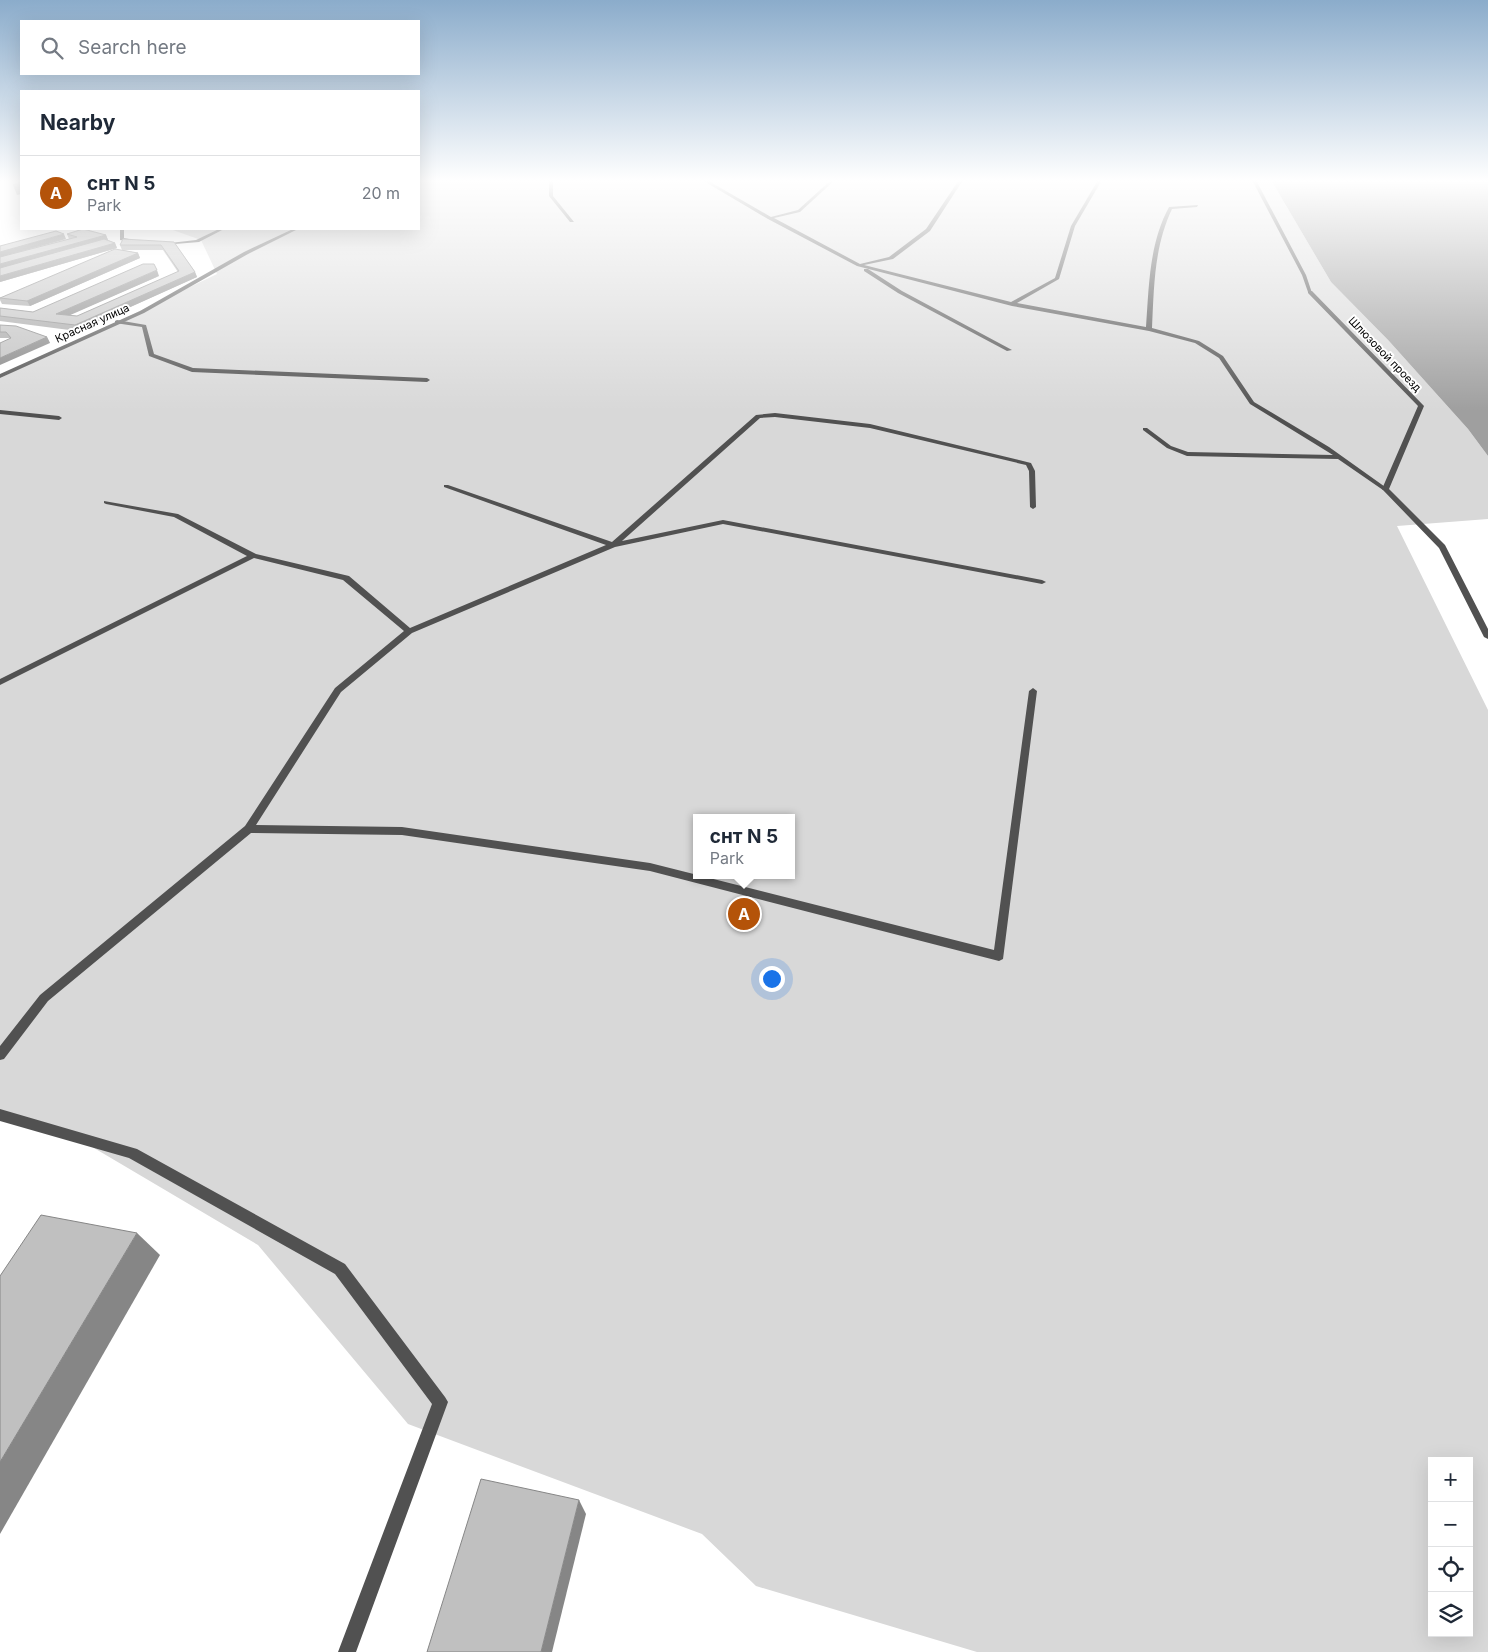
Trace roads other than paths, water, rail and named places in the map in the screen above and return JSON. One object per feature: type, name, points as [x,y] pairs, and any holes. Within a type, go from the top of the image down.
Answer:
[{"type":"street","name":"Красная улица","points":[[0,376],[142,312],[239,257]]},
{"type":"street","points":[[844,257],[900,292],[1009,350]]},
{"type":"street","points":[[859,265],[892,257]]},
{"type":"street","points":[[1012,304],[1057,279],[1064,257]]},
{"type":"street","points":[[1149,329],[1153,257]]},
{"type":"street","name":"Шлюзовой проезд","points":[[1295,257],[1310,292],[1421,406],[1385,489]]},
{"type":"street","points":[[859,265],[1012,304],[1149,329],[1197,342],[1221,357],[1252,403],[1339,457],[1385,489],[1442,547],[1488,637]]},
{"type":"street","points":[[117,322],[144,326],[152,355],[192,370],[427,380]]},
{"type":"street","points":[[0,412],[59,418]]},
{"type":"street","points":[[613,545],[758,416],[775,415],[870,426],[1029,464],[1032,470],[1033,507]]},
{"type":"street","points":[[1146,429],[1169,447],[1187,454],[1339,457]]},
{"type":"street","points":[[446,486],[613,545]]},
{"type":"street","points":[[106,502],[176,515],[253,556],[346,578],[409,631]]},
{"type":"street","points":[[0,1055],[44,998],[249,829],[338,690],[409,631],[613,545],[723,522],[1042,582]]},
{"type":"street","points":[[0,682],[253,556]]},
{"type":"street","points":[[697,879],[999,956],[1033,691]]},
{"type":"street","points":[[249,829],[402,831],[650,867],[693,878]]},
{"type":"street","points":[[0,1115],[132,1152],[340,1269],[440,1402],[347,1652]]},
{"type":"place","name":"снт N 5","points":[[744,914]]}]
